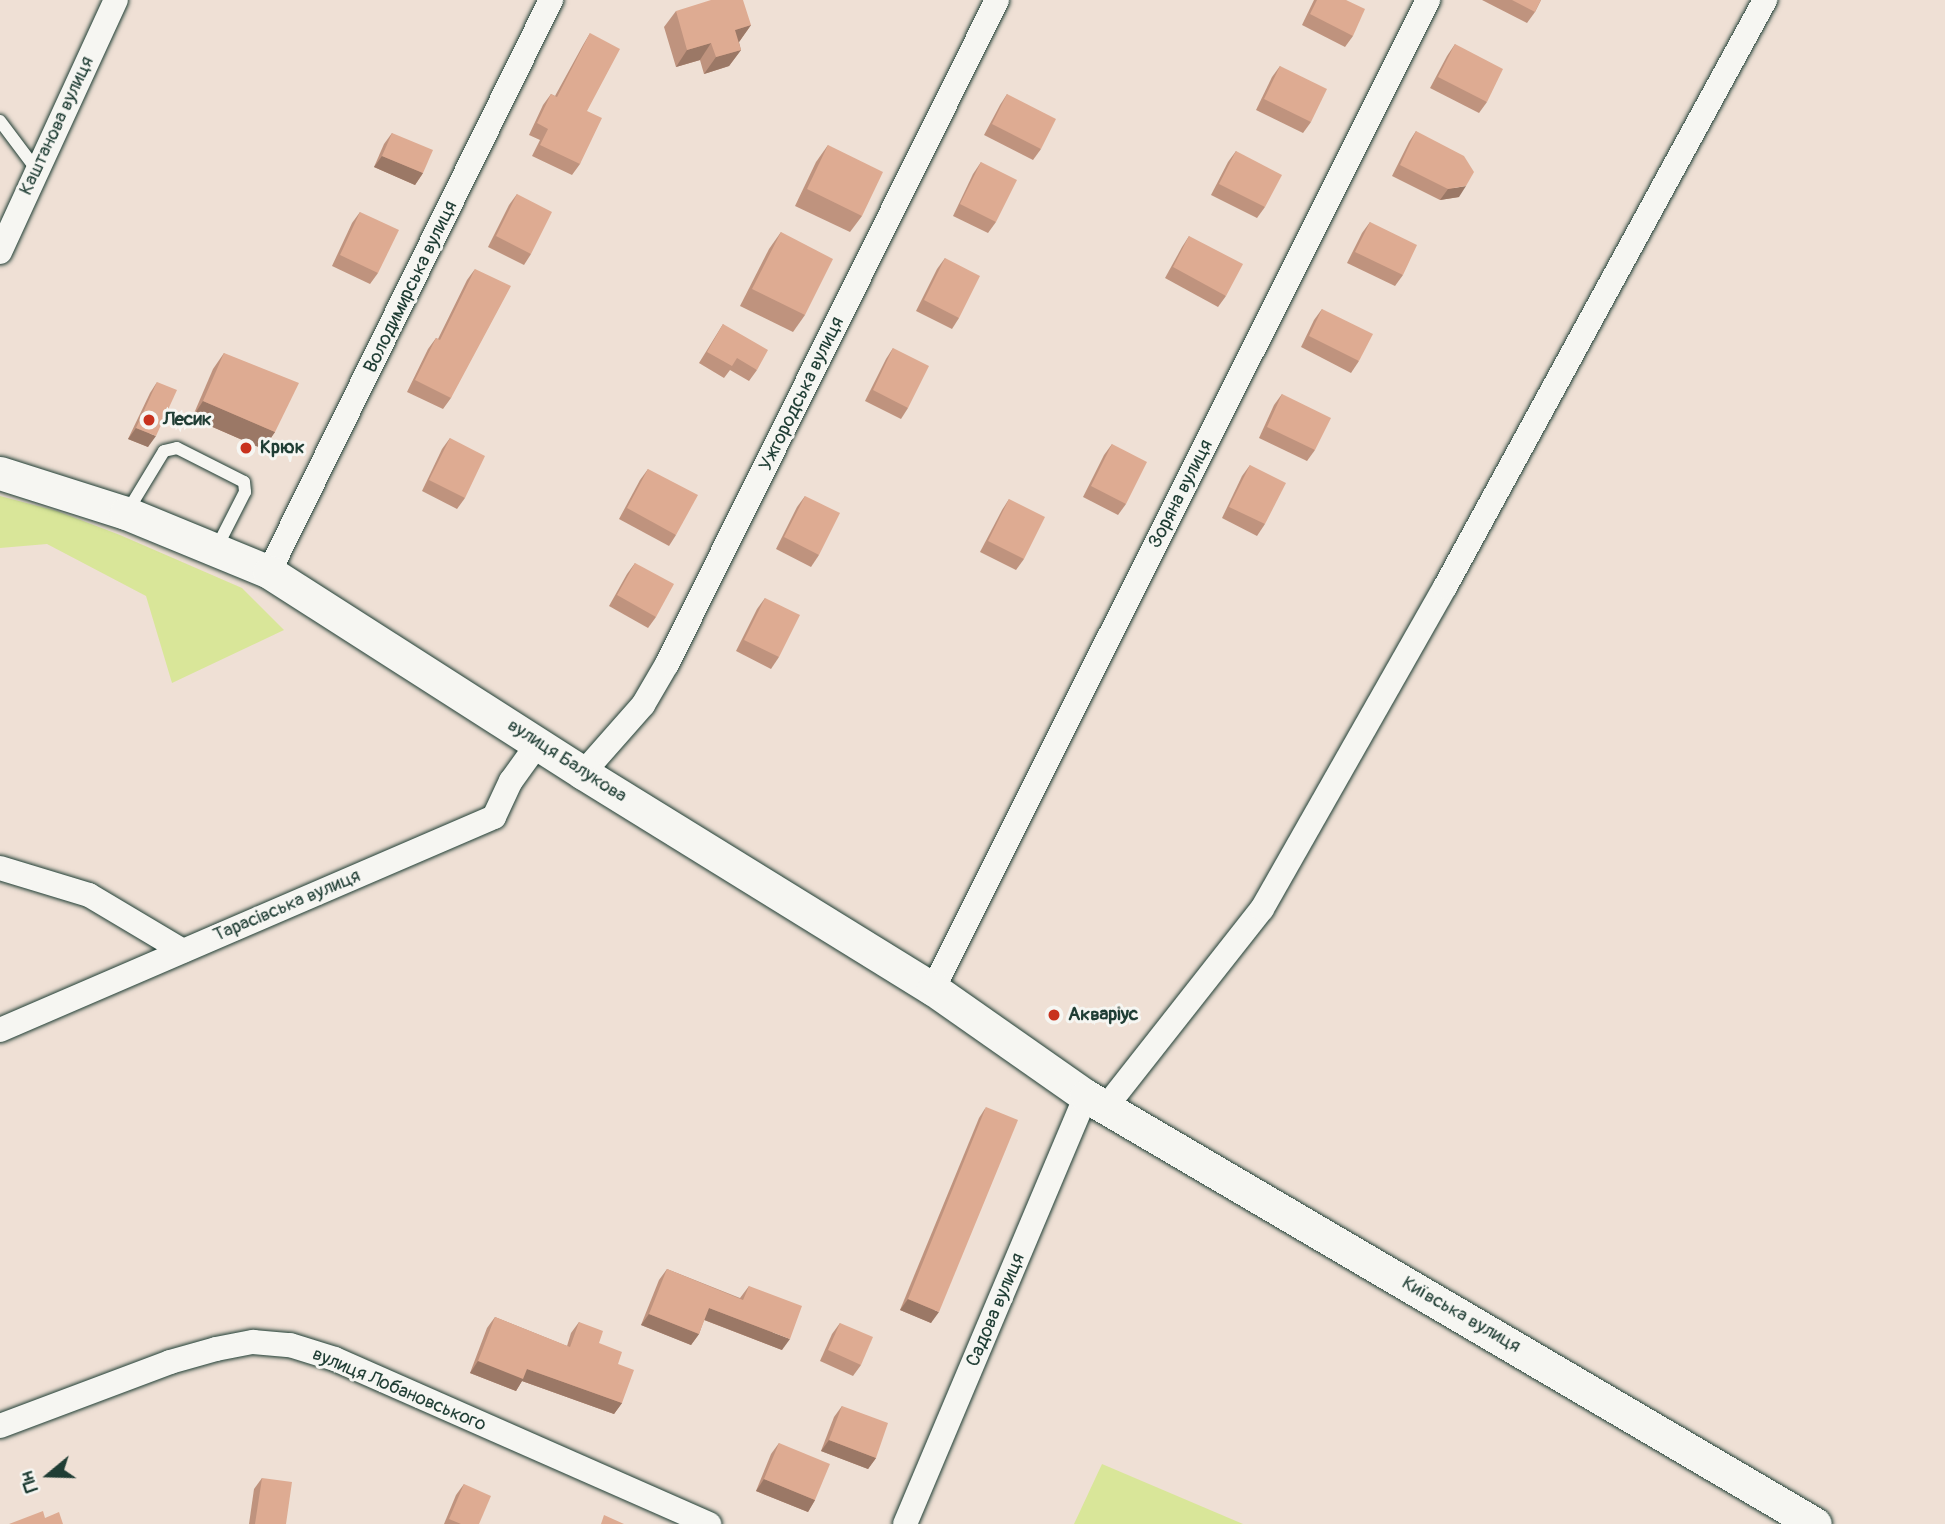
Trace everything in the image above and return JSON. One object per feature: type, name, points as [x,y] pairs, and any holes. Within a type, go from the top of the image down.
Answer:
[{"type":"main road","name":"вулиця Балукова","points":[[0,473],[126,513],[269,572],[539,742],[583,773],[933,989],[1096,1101]]},
{"type":"main road","name":"Київська вулиця","points":[[1096,1101],[1815,1524]]},
{"type":"street","name":"Каштанова вулиця","points":[[0,252],[116,0]]},
{"type":"street","name":"Володимирська вулиця","points":[[269,572],[551,0]]},
{"type":"street","name":"Ужгородська вулиця","points":[[583,773],[643,705],[667,664],[997,0]]},
{"type":"street","name":"Зоряна вулиця","points":[[933,989],[1428,0]]},
{"type":"street","name":"Садова вулиця","points":[[905,1524],[1096,1101],[1262,909],[1445,587],[1765,0]]},
{"type":"street","name":"Тарасівська вулиця","points":[[0,1030],[494,817],[511,781],[539,742]]},
{"type":"street","points":[[0,867],[89,895],[183,951]]},
{"type":"street","name":"вулиця Лобановського","points":[[0,1426],[170,1362],[216,1349],[253,1342],[290,1345],[335,1359],[709,1524]]},
{"type":"lane","points":[[0,121],[36,169]]},
{"type":"lane","points":[[126,513],[164,451],[177,448],[244,482],[245,492],[215,549]]},
{"type":"green space","points":[[0,496],[57,511],[242,588],[284,630],[172,683],[146,596],[47,544],[0,548]]},
{"type":"green space","points":[[1102,1464],[1243,1524],[1074,1524]]},
{"type":"building","points":[[711,0],[743,0],[751,25],[735,30],[741,50],[716,57],[711,43],[687,50],[676,11]]},
{"type":"building","points":[[1317,0],[1346,0],[1365,9],[1353,36],[1310,14]]},
{"type":"building","points":[[1512,0],[1541,0],[1535,12]]},
{"type":"building","points":[[590,33],[620,49],[587,111],[602,118],[580,164],[540,145],[548,129],[537,123],[551,94],[557,97]]},
{"type":"building","points":[[1455,44],[1503,69],[1487,102],[1438,77]]},
{"type":"building","points":[[1280,66],[1327,89],[1311,122],[1264,99]]},
{"type":"building","points":[[1007,94],[1056,119],[1041,149],[992,124]]},
{"type":"building","points":[[1416,131],[1464,156],[1474,172],[1466,186],[1448,189],[1400,165]]},
{"type":"building","points":[[392,133],[433,150],[423,173],[382,156]]},
{"type":"building","points":[[828,145],[883,172],[862,216],[807,189]]},
{"type":"building","points":[[1236,151],[1282,175],[1265,207],[1219,184]]},
{"type":"building","points":[[981,162],[1017,180],[996,222],[960,204]]},
{"type":"building","points":[[517,194],[552,212],[531,254],[496,236]]},
{"type":"building","points":[[360,212],[399,230],[378,273],[340,255]]},
{"type":"building","points":[[1370,222],[1417,245],[1403,275],[1355,252]]},
{"type":"building","points":[[781,232],[833,259],[805,315],[752,289]]},
{"type":"building","points":[[1189,236],[1243,264],[1226,296],[1173,267]]},
{"type":"building","points":[[945,258],[980,276],[959,318],[924,300]]},
{"type":"building","points":[[475,269],[511,286],[451,398],[415,380],[436,338],[440,340]]},
{"type":"building","points":[[1322,309],[1373,334],[1359,361],[1309,336]]},
{"type":"building","points":[[723,324],[768,350],[757,370],[737,358],[732,366],[707,352]]},
{"type":"building","points":[[893,348],[929,366],[908,408],[873,390]]},
{"type":"building","points":[[224,353],[299,383],[275,432],[203,401]]},
{"type":"building","name":"Лесик","points":[[157,382],[177,390],[156,436],[136,428]]},
{"type":"building","points":[[1282,394],[1331,418],[1315,450],[1267,427]]},
{"type":"building","points":[[450,438],[485,456],[465,498],[429,480]]},
{"type":"building","points":[[1112,444],[1147,462],[1126,504],[1091,486]]},
{"type":"building","points":[[1250,465],[1286,483],[1265,524],[1229,507]]},
{"type":"building","points":[[648,469],[698,495],[676,535],[627,508]]},
{"type":"building","points":[[805,496],[840,513],[819,555],[784,537]]},
{"type":"building","points":[[1009,499],[1045,517],[1024,559],[988,541]]},
{"type":"building","points":[[635,563],[674,584],[656,617],[617,595]]},
{"type":"building","points":[[765,598],[800,615],[779,657],[744,640]]},
{"type":"building","points":[[986,1107],[1018,1120],[939,1312],[908,1299]]},
{"type":"building","points":[[667,1269],[743,1300],[749,1286],[802,1306],[790,1339],[709,1308],[699,1334],[649,1314]]},
{"type":"building","points":[[495,1317],[570,1347],[579,1322],[603,1331],[599,1343],[622,1352],[618,1364],[634,1370],[622,1403],[527,1369],[523,1379],[478,1361]]},
{"type":"building","points":[[840,1323],[873,1337],[861,1365],[828,1350]]},
{"type":"building","points":[[842,1406],[888,1423],[876,1458],[829,1440]]},
{"type":"building","points":[[779,1443],[830,1464],[815,1500],[764,1479]]},
{"type":"building","points":[[262,1478],[292,1482],[286,1524],[255,1524]]},
{"type":"building","points":[[464,1484],[491,1496],[479,1524],[461,1524],[449,1519]]},
{"type":"building","points":[[43,1511],[45,1518],[59,1512],[63,1524],[9,1524]]},
{"type":"building","points":[[604,1515],[624,1524],[601,1524]]},
{"type":"place","name":"Лесик","points":[[149,420]]},
{"type":"place","name":"Крюк","points":[[246,448]]},
{"type":"place","name":"Акваріус","points":[[1054,1015]]}]
